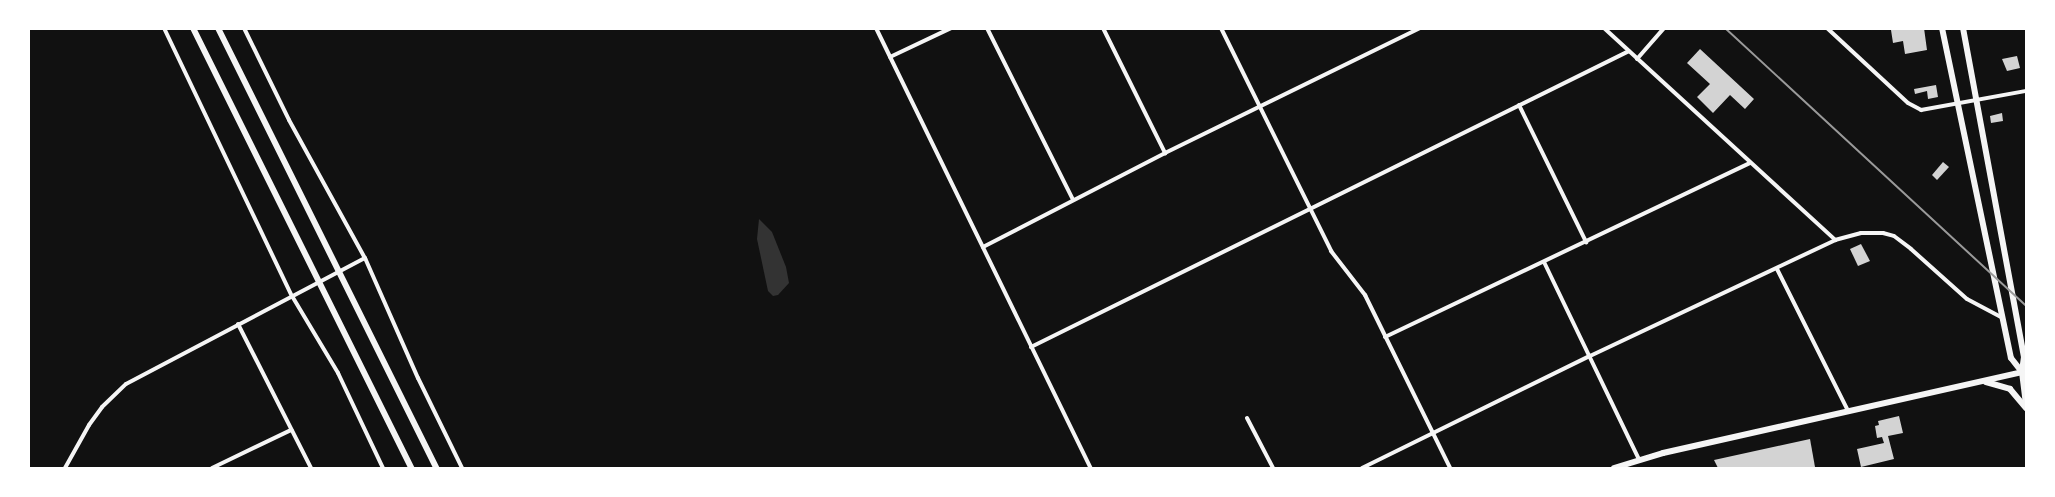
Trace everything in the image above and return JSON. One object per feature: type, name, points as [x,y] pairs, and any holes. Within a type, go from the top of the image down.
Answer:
[{"type":"main road","points":[[193,28],[411,468]]},
{"type":"main road","points":[[218,28],[436,468]]},
{"type":"main road","points":[[1942,28],[2011,358],[2022,372]]},
{"type":"main road","points":[[1963,28],[2025,357],[2022,372],[2026,407]]},
{"type":"main road","points":[[1614,468],[1639,459],[2022,372]]},
{"type":"main road","points":[[1982,381],[2010,389],[2026,407]]},
{"type":"street","points":[[164,28],[292,296],[338,374],[383,468]]},
{"type":"street","points":[[244,28],[299,139],[365,258],[418,378],[462,468]]},
{"type":"street","points":[[876,28],[1091,468]]},
{"type":"street","points":[[890,57],[951,28]]},
{"type":"street","points":[[987,28],[1073,200]]},
{"type":"street","points":[[1103,28],[1165,153]]},
{"type":"street","points":[[1221,28],[1331,251],[1365,295],[1450,468]]},
{"type":"street","points":[[983,247],[1165,153],[1420,28]]},
{"type":"street","points":[[1604,28],[1835,240]]},
{"type":"street","points":[[1637,59],[1664,28]]},
{"type":"street","points":[[1827,28],[1915,108],[1928,110],[2026,91]]},
{"type":"street","points":[[1836,28],[1838,38]]},
{"type":"street","points":[[1031,347],[1629,51]]},
{"type":"street","points":[[1519,105],[1586,242]]},
{"type":"street","points":[[1385,337],[1750,163]]},
{"type":"street","points":[[1362,468],[1590,356],[1835,240],[1861,233],[1883,233],[1904,242],[1967,299],[2003,318]]},
{"type":"street","points":[[65,468],[89,425],[116,392],[142,373],[365,258]]},
{"type":"street","points":[[1544,262],[1639,459]]},
{"type":"street","points":[[1777,269],[1848,411]]},
{"type":"street","points":[[238,324],[311,468]]},
{"type":"street","points":[[1247,418],[1273,468]]},
{"type":"street","points":[[212,468],[291,430]]},
{"type":"shaded area","points":[[759,219],[772,232],[786,267],[789,283],[778,295],[773,296],[768,291],[757,239]]},
{"type":"building","points":[[1924,28],[1927,50],[1905,54],[1903,41],[1893,43],[1891,30]]},
{"type":"building","points":[[1700,49],[1754,99],[1745,109],[1730,95],[1713,113],[1697,97],[1710,84],[1687,63]]},
{"type":"building","points":[[2017,56],[2020,68],[2007,71],[2002,59]]},
{"type":"building","points":[[1936,85],[1938,97],[1928,99],[1927,91],[1915,94],[1914,89]]},
{"type":"building","points":[[2002,113],[2003,121],[1991,123],[1990,116]]},
{"type":"building","points":[[1943,162],[1949,167],[1937,180],[1932,175]]},
{"type":"building","points":[[1861,244],[1870,261],[1858,266],[1850,249]]},
{"type":"building","points":[[1899,416],[1903,433],[1888,436],[1894,459],[1861,467],[1857,449],[1884,443],[1882,437],[1877,438],[1875,426],[1879,425],[1878,421]]},
{"type":"building","points":[[1810,439],[1815,467],[1718,468],[1714,460]]},
{"type":"railway","points":[[1725,28],[2026,306]]}]
